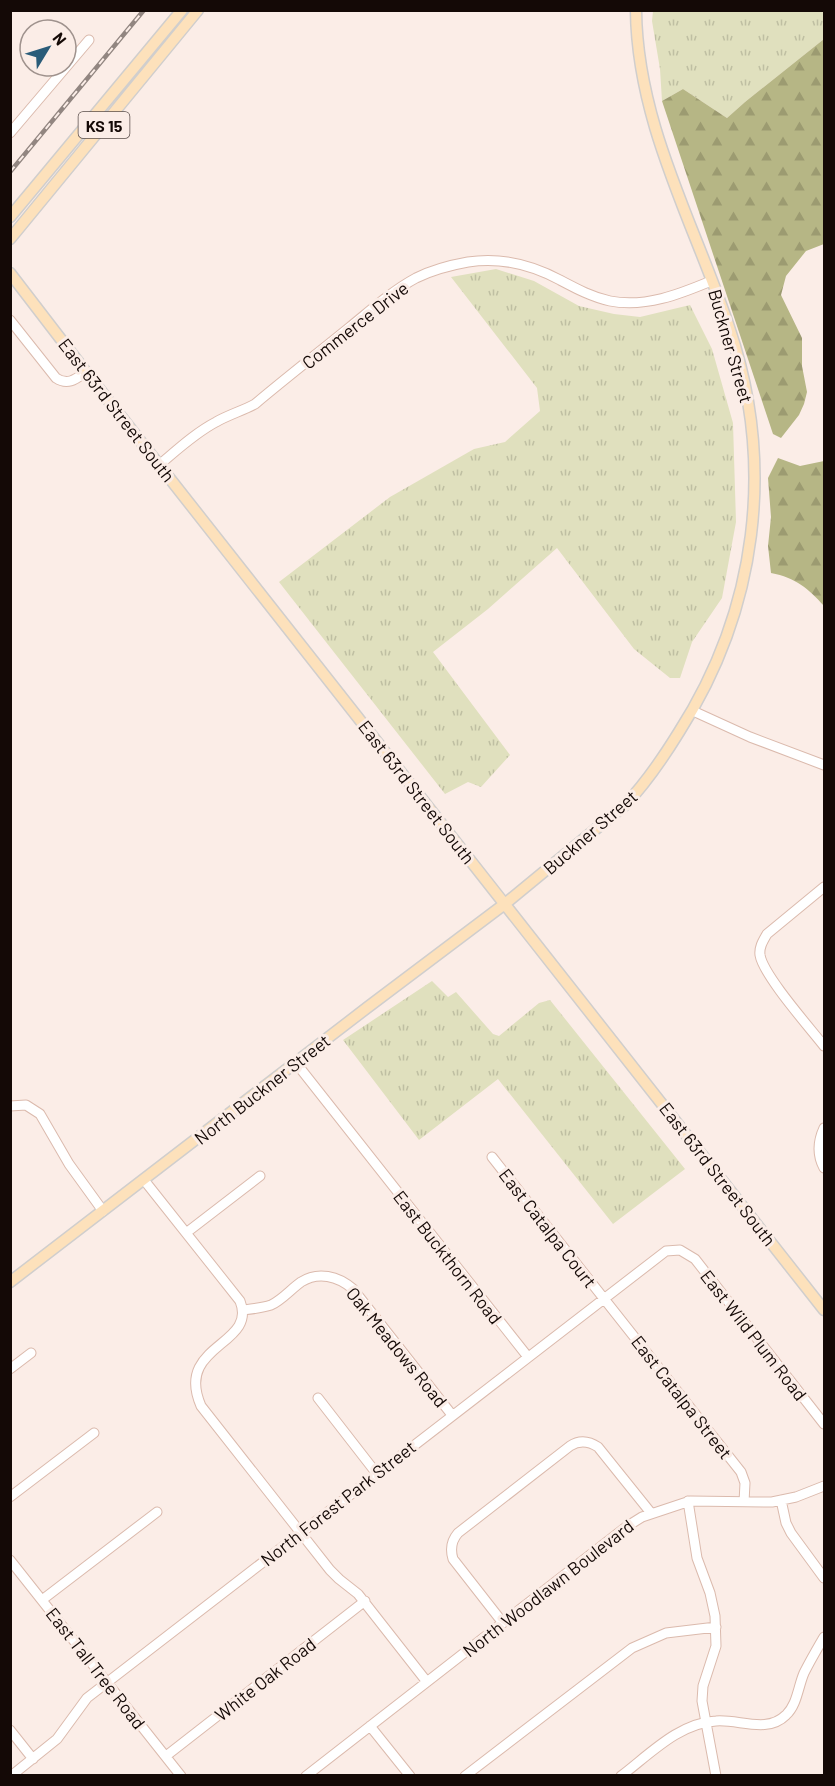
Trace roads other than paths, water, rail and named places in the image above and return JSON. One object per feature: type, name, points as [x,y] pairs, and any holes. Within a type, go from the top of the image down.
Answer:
[{"type":"main road","name":"KS 15","points":[[10,217],[182,10]]},
{"type":"main road","name":"KS 15","points":[[10,239],[198,10]]},
{"type":"main road","name":"Buckner Street","points":[[510,900],[625,805],[668,751],[693,711],[727,639],[743,584],[750,549],[755,504],[755,458],[744,379],[730,329],[657,135],[645,90],[636,10]]},
{"type":"main road","name":"East 63rd Street South","points":[[10,273],[159,465],[510,900],[825,1310]]},
{"type":"main road","name":"North Buckner Street","points":[[10,1282],[510,900]]},
{"type":"street","points":[[10,133],[89,40]]},
{"type":"street","name":"Commerce Drive","points":[[159,465],[202,430],[255,404],[378,305],[416,278],[434,271],[470,262],[516,263],[545,272],[587,294],[621,303],[664,298],[711,280]]},
{"type":"street","points":[[10,320],[62,382],[73,381],[86,372]]},
{"type":"street","points":[[693,711],[750,737],[825,765]]},
{"type":"street","points":[[825,887],[767,934],[760,953],[761,963],[766,972],[825,1046]]},
{"type":"street","name":"East Buckthorn Road","points":[[296,1063],[528,1357]]},
{"type":"street","points":[[10,1106],[23,1105],[33,1108],[42,1117],[69,1164],[103,1211]]},
{"type":"street","points":[[825,1128],[819,1146],[820,1157],[825,1168]]},
{"type":"street","name":"East Catalpa Court","points":[[492,1157],[603,1298]]},
{"type":"street","points":[[186,1233],[260,1176]]},
{"type":"street","points":[[144,1180],[240,1300],[243,1310],[243,1318],[236,1332],[211,1352],[200,1366],[196,1383],[201,1406],[330,1570],[365,1601],[427,1682]]},
{"type":"street","name":"North Forest Park Street","points":[[12,1776],[57,1739],[87,1698],[107,1682],[664,1252],[680,1250]]},
{"type":"street","name":"East Wild Plum Road","points":[[680,1250],[694,1259],[825,1424]]},
{"type":"street","name":"Oak Meadows Road","points":[[243,1310],[270,1305],[302,1282],[314,1277],[330,1276],[344,1282],[452,1415]]},
{"type":"street","name":"East Catalpa Street","points":[[603,1298],[741,1472],[745,1483],[744,1502]]},
{"type":"street","points":[[10,1369],[31,1353]]},
{"type":"street","points":[[318,1398],[377,1474]]},
{"type":"street","points":[[10,1497],[94,1432]]},
{"type":"street","points":[[503,1623],[455,1562],[451,1552],[453,1541],[458,1533],[570,1446],[584,1442],[598,1447],[651,1513]]},
{"type":"street","name":"North Woodlawn Boulevard","points":[[306,1776],[626,1527],[651,1513],[688,1501],[781,1500],[825,1486]]},
{"type":"street","points":[[781,1500],[788,1528],[825,1578]]},
{"type":"street","points":[[688,1501],[697,1557],[710,1593],[716,1627],[716,1646],[702,1692],[716,1776]]},
{"type":"street","points":[[42,1600],[157,1512]]},
{"type":"street","name":"East Tall Tree Road","points":[[10,1560],[181,1776]]},
{"type":"street","name":"White Oak Road","points":[[166,1756],[365,1601]]},
{"type":"street","points":[[465,1776],[632,1648],[666,1633],[716,1627]]},
{"type":"street","points":[[621,1776],[678,1732],[690,1726],[706,1722],[732,1721],[764,1726],[783,1719],[792,1709],[804,1673],[825,1637]]},
{"type":"street","points":[[370,1726],[410,1776]]},
{"type":"street","points":[[10,1730],[33,1759]]},
{"type":"railway","points":[[10,172],[144,10]]}]
